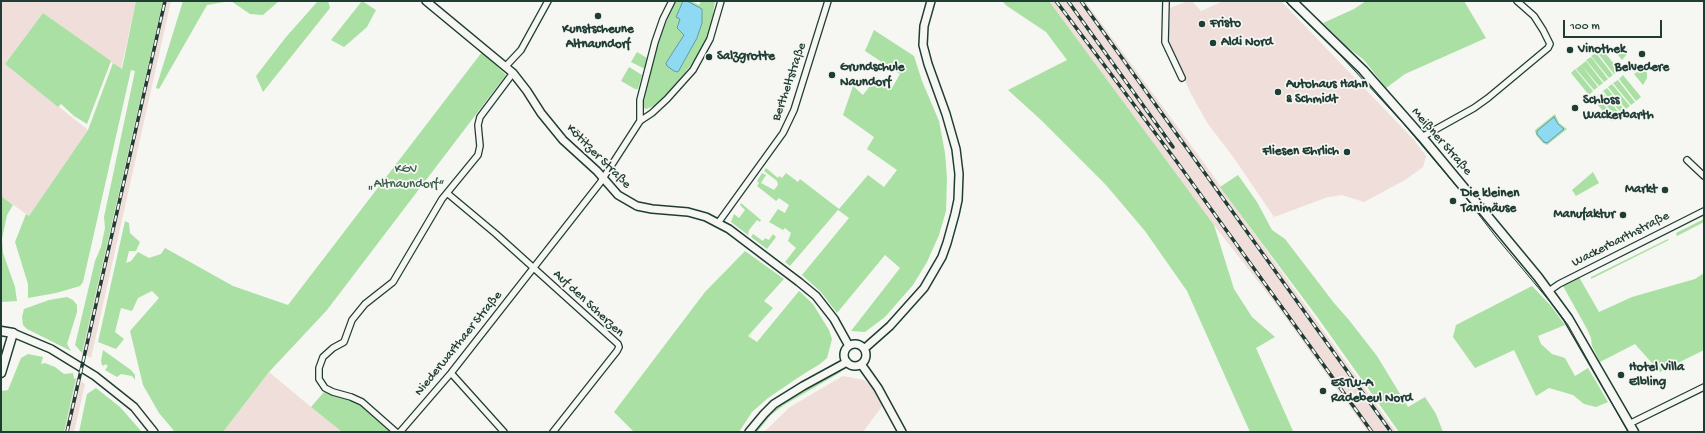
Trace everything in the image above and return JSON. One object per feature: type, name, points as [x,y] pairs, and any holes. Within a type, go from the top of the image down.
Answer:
[{"type":"main road","name":"Meißner Straße","points":[[1292,1],[1356,62],[1422,137],[1550,291],[1572,324],[1634,432]]},
{"type":"main road","points":[[1,330],[14,334],[1,373]]},
{"type":"street","name":"Kötitzer Straße","points":[[426,1],[513,73],[552,128],[618,195],[638,206],[652,209],[688,212],[706,217],[718,223],[766,256],[808,289],[834,319],[849,346]]},
{"type":"street","points":[[506,66],[521,50],[548,1]]},
{"type":"street","points":[[640,121],[640,100],[655,42],[663,19],[672,1]]},
{"type":"street","points":[[640,121],[652,113],[667,99],[693,70],[710,39],[721,1]]},
{"type":"street","name":"Bertheltstraße","points":[[718,223],[783,133],[794,110],[828,1]]},
{"type":"street","points":[[864,349],[890,326],[924,288],[942,257],[958,200],[959,174],[956,149],[923,45],[924,26],[931,1]]},
{"type":"street","points":[[1166,1],[1165,42],[1182,78]]},
{"type":"street","points":[[1422,137],[1474,108],[1548,48],[1550,44],[1534,16],[1517,1]]},
{"type":"street","points":[[396,432],[362,402],[350,396],[333,392],[325,388],[319,379],[319,368],[323,357],[333,348],[344,342],[352,320],[365,304],[393,282],[447,193],[478,155],[480,146],[478,125],[480,117],[513,73]]},
{"type":"street","name":"Niederwarthaer Straße","points":[[400,432],[451,373],[603,179],[640,121]]},
{"type":"street","points":[[1687,160],[1704,176]]},
{"type":"street","points":[[447,193],[534,268]]},
{"type":"street","name":"Wackerbarthstraße","points":[[1550,291],[1559,284],[1704,211]]},
{"type":"street","name":"Auf den Scherzen","points":[[534,268],[618,344],[619,347],[553,432]]},
{"type":"street","points":[[14,334],[51,349],[95,376],[134,407],[154,432]]},
{"type":"street","points":[[858,345],[864,349],[866,356],[862,364],[856,366],[847,362],[844,354],[849,346],[858,345]]},
{"type":"street","points":[[749,432],[774,404],[802,386],[847,362]]},
{"type":"street","points":[[862,364],[878,388],[902,432]]},
{"type":"street","points":[[451,373],[504,432]]},
{"type":"street","points":[[1629,424],[1704,387]]},
{"type":"shaded area","points":[[1,1],[136,1],[121,69],[43,13],[5,64],[88,130],[29,216],[1,196]]},
{"type":"shaded area","points":[[163,1],[171,1],[91,358],[82,353]]},
{"type":"shaded area","points":[[1049,1],[1085,1],[1204,163],[1396,432],[1368,432],[1275,303],[1214,225]]},
{"type":"shaded area","points":[[1188,1],[1192,1],[1201,11],[1223,1],[1281,1],[1414,140],[1426,156],[1423,167],[1405,180],[1364,202],[1342,195],[1328,197],[1274,217],[1234,158],[1208,124],[1191,94],[1168,43],[1170,8]]},
{"type":"shaded area","points":[[269,372],[311,407],[342,432],[223,432]]},
{"type":"shaded area","points":[[843,376],[864,380],[871,386],[883,405],[863,432],[764,432],[790,407]]},
{"type":"shaded area","points":[[76,378],[85,384],[74,432],[64,432]]},
{"type":"green space","points":[[136,1],[163,1],[82,353],[75,345],[95,261],[101,247],[105,228],[104,217],[135,71],[131,70],[83,282],[80,286],[56,293],[28,298],[28,284],[15,242],[26,214],[29,216],[88,130],[113,63],[122,69]]},
{"type":"green space","points":[[183,1],[231,1],[207,5],[159,89],[156,88]]},
{"type":"green space","points":[[231,1],[279,1],[263,15],[250,14]]},
{"type":"green space","points":[[318,1],[328,1],[330,8],[263,92],[256,76],[286,37]]},
{"type":"green space","points":[[362,1],[376,10],[367,27],[344,47],[331,40]]},
{"type":"green space","points":[[675,1],[691,1],[699,5],[701,1],[715,1],[711,28],[691,65],[670,91],[656,105],[646,109],[643,107],[647,85],[660,37]]},
{"type":"green space","points":[[1002,1],[1049,1],[1214,225],[1234,289],[1252,317],[1275,337],[1256,348],[1293,431],[1250,432],[1187,291],[1145,231],[1106,185],[1041,120],[1008,90],[1067,60],[1046,32],[1007,6]]},
{"type":"green space","points":[[1366,1],[1464,1],[1486,38],[1405,74],[1386,88],[1364,60],[1346,46],[1323,23],[1354,9]]},
{"type":"green space","points":[[43,13],[111,61],[87,124],[74,116],[61,104],[58,107],[5,64]]},
{"type":"green space","points":[[874,30],[914,56],[922,81],[939,121],[945,153],[947,178],[946,211],[939,235],[927,262],[913,285],[885,317],[865,332],[851,331],[900,268],[885,255],[837,313],[821,292],[802,275],[849,218],[838,210],[790,266],[785,262],[796,248],[788,241],[791,233],[785,228],[783,230],[769,222],[778,209],[785,213],[789,205],[779,198],[776,201],[757,186],[759,183],[757,181],[762,173],[766,175],[761,183],[774,190],[778,185],[777,181],[764,171],[766,168],[778,178],[779,176],[782,178],[786,173],[798,182],[800,179],[839,209],[868,175],[884,187],[897,170],[867,149],[874,137],[843,115],[853,86],[863,95],[876,78],[892,88],[900,74],[865,51]]},
{"type":"green space","points":[[1620,46],[1628,49],[1627,54],[1622,60],[1613,49]]},
{"type":"green space","points":[[1601,48],[1619,70],[1614,74],[1597,52]]},
{"type":"green space","name":"KGV „Altnaundorf“","points":[[482,52],[506,75],[327,310],[269,372],[223,432],[175,432],[159,413],[143,385],[130,331],[159,298],[152,291],[138,298],[132,311],[121,308],[115,332],[124,339],[116,349],[98,342],[125,221],[129,223],[130,233],[140,242],[136,251],[129,251],[126,263],[131,261],[138,252],[149,258],[161,254],[165,248],[233,286],[288,305]]},
{"type":"green space","points":[[637,52],[647,58],[645,69],[631,62]]},
{"type":"green space","points":[[1596,53],[1613,75],[1609,78],[1591,56]]},
{"type":"green space","points":[[1591,57],[1608,79],[1604,82],[1586,60]]},
{"type":"green space","points":[[1586,61],[1603,83],[1599,86],[1581,65]]},
{"type":"green space","points":[[1581,65],[1598,87],[1594,90],[1576,69]]},
{"type":"green space","points":[[629,67],[642,75],[638,89],[635,89],[621,81]]},
{"type":"green space","points":[[1575,69],[1593,91],[1589,95],[1571,73]]},
{"type":"green space","points":[[1640,70],[1646,70],[1647,73],[1647,78],[1643,85],[1634,74]]},
{"type":"green space","points":[[1623,75],[1641,97],[1636,101],[1619,79]]},
{"type":"green space","points":[[1618,80],[1635,102],[1631,105],[1613,83]]},
{"type":"green space","points":[[1612,84],[1630,106],[1626,109],[1608,87]]},
{"type":"green space","points":[[1607,88],[1625,110],[1621,113],[1603,91]]},
{"type":"green space","points":[[1602,92],[1620,114],[1616,117],[1598,95]]},
{"type":"green space","points":[[1597,96],[1615,118],[1611,121],[1593,99]]},
{"type":"green space","points":[[1555,114],[1559,123],[1567,129],[1547,145],[1543,143],[1536,135],[1535,130]],"holes":[[[1555,118],[1558,124],[1563,128],[1538,131]]]},
{"type":"green space","points":[[1593,172],[1599,183],[1576,196],[1572,190]]},
{"type":"green space","points":[[1238,175],[1257,202],[1272,230],[1285,239],[1377,356],[1408,407],[1425,397],[1436,414],[1443,432],[1399,432],[1318,318],[1220,187]]},
{"type":"green space","points":[[1,196],[13,205],[7,215],[2,239],[3,253],[15,287],[17,301],[1,302]]},
{"type":"green space","points":[[741,203],[761,220],[760,222],[757,220],[749,230],[748,235],[731,222],[734,214],[739,218],[745,210],[740,205]]},
{"type":"green space","points":[[1704,219],[1704,222],[1677,236],[1676,233]]},
{"type":"green space","points":[[753,234],[763,241],[765,238],[769,240],[773,234],[776,237],[767,249],[751,237]]},
{"type":"green space","points":[[1668,239],[1669,240],[1591,279],[1591,277]]},
{"type":"green space","points":[[745,251],[784,279],[764,301],[773,308],[748,336],[757,342],[799,291],[813,304],[829,330],[832,339],[827,358],[768,398],[752,412],[739,432],[634,432],[614,412],[705,292]]},
{"type":"green space","points":[[1704,273],[1704,350],[1660,372],[1635,344],[1600,362],[1592,346],[1591,338],[1587,329],[1563,286],[1579,277],[1599,312],[1632,297],[1695,279]]},
{"type":"green space","points":[[1532,286],[1551,306],[1565,325],[1538,336],[1541,344],[1552,354],[1565,358],[1575,376],[1588,368],[1608,402],[1596,407],[1584,404],[1573,395],[1549,388],[1536,396],[1514,350],[1475,368],[1453,337],[1456,325]]},
{"type":"green space","points":[[67,297],[73,300],[77,305],[77,312],[67,344],[71,351],[27,329],[23,325],[22,317],[24,309],[49,300]]},
{"type":"green space","points":[[103,350],[131,370],[135,375],[135,380],[132,376],[121,374],[117,377],[105,370],[108,366],[105,364],[104,366],[102,365],[101,361]]},
{"type":"green space","points":[[28,354],[43,357],[41,364],[45,363],[55,367],[64,374],[73,373],[74,379],[76,378],[64,432],[1,432],[2,391],[8,390],[21,358]]},
{"type":"green space","points":[[839,370],[841,372],[784,405],[771,415],[757,432],[754,432],[770,413],[783,403],[794,395]]},
{"type":"green space","points":[[96,388],[120,407],[142,432],[79,432],[87,394]]},
{"type":"green space","points":[[324,392],[359,403],[391,432],[342,432],[311,407]]},
{"type":"water","points":[[683,1],[687,1],[702,9],[702,23],[697,38],[678,72],[667,66],[666,63],[684,35],[677,28],[680,19],[676,17]]},
{"type":"water","points":[[1554,117],[1558,124],[1564,129],[1547,143],[1544,142],[1537,134],[1537,131]]},
{"type":"tram line","points":[[1285,1],[1342,57],[1403,123],[1463,194],[1496,237],[1556,309],[1568,325],[1628,432]]},
{"type":"railway","points":[[67,432],[165,1]]},
{"type":"railway","points":[[1056,1],[1177,162],[1372,432]]},
{"type":"railway","points":[[1068,1],[1173,147]]},
{"type":"railway","points":[[1081,1],[1391,432]]},
{"type":"place","name":"Kunstscheune Altnaundorf","points":[[598,16]]},
{"type":"place","name":"Fristo","points":[[1202,24]]},
{"type":"place","name":"Aldi Nord","points":[[1213,43]]},
{"type":"place","name":"Vinothek","points":[[1570,50]]},
{"type":"place","name":"Belvedere","points":[[1642,54]]},
{"type":"place","name":"Salzgrotte","points":[[709,57]]},
{"type":"place","name":"Grundschule Naundorf","points":[[832,75]]},
{"type":"place","name":"Autohaus Hahn & Schmidt","points":[[1278,92]]},
{"type":"place","name":"Schloss Wackerbarth","points":[[1575,108]]},
{"type":"place","name":"Fliesen Ehrlich","points":[[1347,152]]},
{"type":"place","name":"Markt","points":[[1665,190]]},
{"type":"place","name":"Die kleinen Tanimäuse","points":[[1453,201]]},
{"type":"place","name":"Manufaktur","points":[[1623,215]]},
{"type":"place","name":"Hotel Villa Elbling","points":[[1621,375]]},
{"type":"place","name":"ESTW-A Radebeul Nord","points":[[1323,391]]}]
